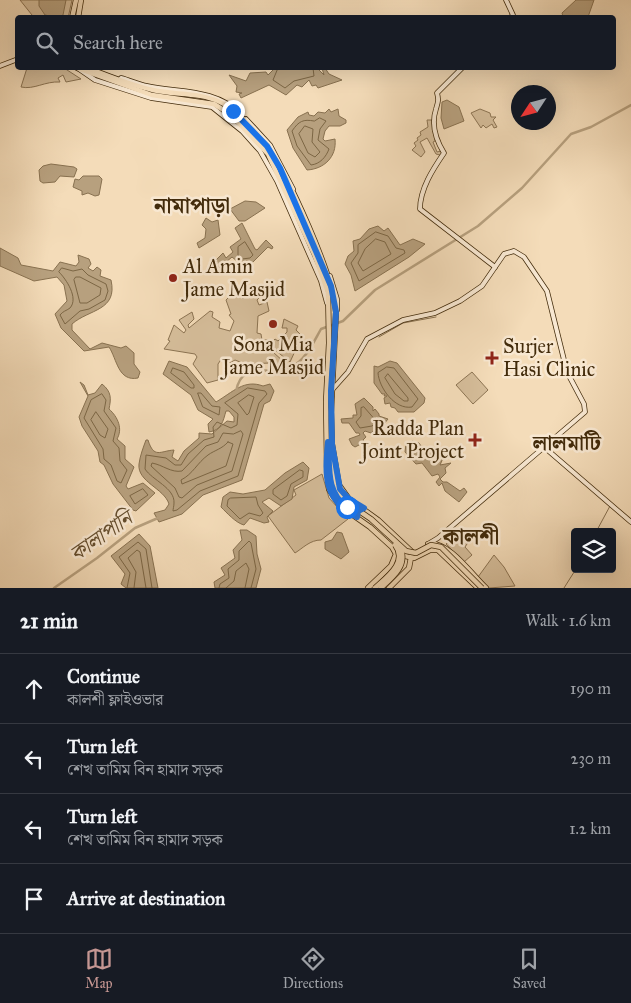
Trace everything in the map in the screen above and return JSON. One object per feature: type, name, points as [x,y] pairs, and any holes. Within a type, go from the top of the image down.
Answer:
[{"type":"main road","points":[[73,15],[76,0]]},
{"type":"main road","points":[[78,15],[82,0]]},
{"type":"main road","points":[[83,70],[152,95],[214,104],[230,114],[264,149],[277,171],[326,284],[332,336],[330,480],[335,495],[342,503],[368,521],[394,544],[399,552],[397,564],[373,588]]},
{"type":"main road","points":[[94,70],[152,90],[218,101],[233,111],[253,130],[276,160],[304,218],[331,286],[336,312],[326,401],[330,443],[340,489],[349,499],[364,508],[404,547],[411,551],[418,551],[427,544],[436,543],[446,548],[486,588]]},
{"type":"main road","points":[[330,443],[327,479],[330,492],[340,506],[357,517],[400,554],[411,558],[433,549],[443,553],[478,588]]},
{"type":"main road","points":[[330,452],[333,481],[339,495],[413,553],[431,545],[441,547],[482,588]]},
{"type":"main road","points":[[357,517],[358,511],[364,508]]},
{"type":"main road","points":[[400,554],[407,553],[404,547]]},
{"type":"main road","points":[[373,588],[399,566],[404,547]]},
{"type":"main road","points":[[381,588],[401,567],[404,547]]},
{"type":"main road","points":[[373,588],[395,558],[394,550]]},
{"type":"main road","points":[[389,588],[409,568],[411,551]]},
{"type":"street","points":[[506,0],[513,15]]},
{"type":"street","points":[[0,66],[15,60]]},
{"type":"street","points":[[460,70],[437,93],[439,101],[436,108],[435,130],[438,144],[444,153],[432,168],[428,184],[420,198],[420,209],[495,267]]},
{"type":"street","points":[[121,78],[146,86],[213,96],[230,105],[261,134],[287,174],[326,265],[336,299],[336,312]]},
{"type":"street","points":[[331,391],[348,372],[367,339],[403,320],[435,313],[460,302],[482,286],[504,254],[510,251],[518,252],[544,285],[551,302],[567,372],[585,406],[585,412],[438,538],[427,544]]},
{"type":"street","points":[[544,446],[631,522]]},
{"type":"shaded area","points":[[20,0],[72,0],[69,15],[32,15]]},
{"type":"shaded area","points":[[26,70],[67,70],[81,79],[66,82],[63,75],[58,78],[60,82],[26,88],[21,87]]},
{"type":"shaded area","points":[[480,109],[490,113],[491,117],[496,117],[493,120],[497,127],[494,128],[492,124],[486,128],[483,125],[481,128],[471,113]]},
{"type":"shaded area","points":[[427,120],[433,120],[435,141],[433,142],[437,152],[441,151],[442,153],[440,155],[436,154],[427,138],[420,142],[425,152],[421,157],[412,150],[416,146],[414,143],[418,140],[417,138],[421,135],[420,132],[428,127]]},
{"type":"shaded area","points":[[253,289],[255,296],[259,298],[257,300],[259,305],[267,302],[269,311],[258,316],[257,333],[261,334],[262,340],[268,340],[270,347],[274,346],[271,343],[275,339],[278,341],[287,332],[287,328],[282,328],[284,319],[298,326],[296,330],[302,336],[290,362],[275,350],[274,353],[283,361],[283,365],[270,363],[245,364],[235,360],[230,363],[222,358],[218,364],[218,380],[207,383],[193,364],[197,357],[195,354],[164,349],[170,341],[168,340],[174,325],[184,333],[186,330],[179,320],[192,312],[194,319],[188,325],[189,328],[210,311],[213,312],[212,317],[220,322],[219,328],[230,331],[234,321],[229,315],[231,314],[226,300],[231,295],[236,297],[241,295],[243,299],[243,291]]},
{"type":"shaded area","points":[[472,372],[488,390],[473,404],[456,385]]},
{"type":"shaded area","points":[[322,474],[329,498],[348,519],[321,540],[310,543],[295,553],[268,516],[296,495],[294,490]]},
{"type":"shaded area","points":[[460,531],[469,541],[465,547],[472,555],[464,562],[446,544]]},
{"type":"shaded area","points":[[494,555],[504,567],[515,586],[489,588],[478,577]]},
{"type":"water","points":[[39,0],[66,0],[63,15],[45,15],[39,6]]},
{"type":"water","points":[[576,0],[594,0],[589,15],[562,15],[562,13]]},
{"type":"water","points":[[273,70],[319,70],[324,75],[323,70],[326,70],[329,74],[342,80],[318,88],[316,85],[312,86],[309,80],[302,87],[297,85],[286,95],[269,85],[241,98],[239,94],[242,93],[236,92],[237,86],[229,75],[246,81],[250,73],[266,72],[268,75]]},
{"type":"water","points":[[447,100],[459,107],[464,121],[444,129],[441,118],[442,102]]},
{"type":"water","points":[[329,109],[331,112],[338,109],[339,116],[346,120],[346,123],[340,126],[329,126],[325,131],[323,139],[325,141],[335,139],[332,156],[319,167],[307,170],[293,148],[287,130],[298,117],[308,112],[309,115],[314,116],[318,112],[325,113]]},
{"type":"water","points":[[51,164],[77,169],[74,177],[60,176],[55,182],[43,183],[40,181],[39,170],[43,166]]},
{"type":"water","points":[[83,176],[99,176],[102,179],[99,195],[95,196],[88,193],[82,195],[82,191],[73,187],[75,179],[79,180]]},
{"type":"water","points":[[245,201],[256,202],[265,208],[245,221],[239,221],[230,209]]},
{"type":"water","points":[[206,218],[212,222],[218,220],[220,235],[199,248],[197,243],[205,238],[206,229],[202,225]]},
{"type":"water","points":[[242,223],[255,249],[257,250],[266,240],[273,247],[272,249],[268,247],[251,264],[246,263],[243,266],[232,257],[219,268],[214,262],[223,253],[226,258],[233,252],[230,247],[241,239],[235,228]]},
{"type":"water","points":[[378,226],[384,231],[388,228],[400,245],[413,239],[425,244],[409,257],[355,291],[351,275],[345,264],[348,256],[354,251],[353,241],[360,239],[369,229]]},
{"type":"water","points":[[0,248],[18,258],[21,265],[53,271],[60,262],[76,266],[79,262],[78,255],[89,259],[91,264],[88,268],[93,271],[97,267],[101,270],[100,276],[111,280],[112,290],[110,298],[101,308],[72,324],[72,330],[90,349],[102,343],[121,348],[126,346],[134,353],[134,364],[140,372],[138,378],[126,377],[122,373],[109,347],[84,351],[61,328],[55,314],[67,301],[64,285],[57,277],[34,281],[0,266]]},
{"type":"water","points":[[169,361],[187,367],[216,402],[244,385],[256,384],[263,386],[270,384],[274,391],[270,401],[264,404],[242,480],[203,495],[182,514],[159,522],[154,513],[165,510],[169,504],[166,498],[142,476],[139,464],[146,440],[148,440],[155,452],[174,450],[172,457],[178,461],[184,451],[199,438],[199,433],[212,434],[227,421],[234,422],[234,417],[229,411],[226,411],[223,422],[219,427],[209,432],[208,424],[213,419],[198,410],[191,395],[163,374]]},
{"type":"water","points":[[390,361],[397,363],[425,398],[424,403],[414,412],[398,412],[395,408],[391,407],[390,403],[385,404],[384,398],[387,396],[382,394],[374,383],[374,366],[378,367]]},
{"type":"water","points":[[80,382],[84,385],[88,395],[95,393],[102,384],[109,393],[109,409],[117,419],[120,431],[117,439],[125,446],[125,459],[134,467],[126,486],[128,489],[143,483],[155,493],[136,511],[133,510],[113,484],[104,465],[100,462],[98,451],[82,426],[79,417],[88,396]]},
{"type":"water","points":[[364,398],[373,407],[373,411],[375,409],[379,416],[388,419],[379,430],[377,428],[371,433],[365,431],[363,433],[366,437],[363,440],[365,442],[355,447],[349,439],[360,435],[359,433],[356,433],[349,423],[342,423],[341,419],[353,418],[353,415],[357,415],[355,404]]},
{"type":"water","points":[[412,441],[419,443],[423,449],[430,448],[434,456],[439,460],[444,456],[440,465],[451,463],[445,468],[446,473],[440,479],[460,491],[464,488],[467,492],[459,502],[445,491],[442,483],[439,486],[436,482],[440,477],[438,474],[432,476],[422,463],[416,464],[405,452],[406,444],[413,452],[416,450]]},
{"type":"water","points":[[303,462],[309,468],[307,480],[294,487],[292,499],[281,506],[269,498],[262,502],[273,511],[267,517],[269,522],[264,523],[250,518],[244,525],[235,520],[221,507],[223,497],[230,492],[243,494],[265,490],[285,473]]},
{"type":"water","points":[[240,530],[247,530],[256,536],[257,554],[261,569],[256,588],[215,588],[214,582],[225,575],[221,568],[235,558],[233,550],[242,540]]},
{"type":"water","points":[[337,532],[342,533],[349,552],[341,559],[325,549],[325,542],[332,540]]},
{"type":"water","points":[[139,534],[150,546],[158,588],[126,588],[121,584],[125,574],[111,556]]},
{"type":"waterway","points":[[236,392],[239,382],[244,375],[258,371],[283,370],[296,365],[308,351],[321,329],[343,321],[375,290],[478,226],[522,188],[571,134],[591,127],[631,105]]},
{"type":"waterway","points":[[379,337],[403,323],[436,317]]},
{"type":"waterway","points":[[598,528],[610,506]]},
{"type":"waterway","name":"কালাপানি","points":[[54,588],[135,528],[158,518]]},
{"type":"waterway","points":[[564,588],[573,573]]},
{"type":"place","name":"Al Amin Jame Masjid","points":[[173,278]]},
{"type":"place","name":"Sona Mia Jame Masjid","points":[[273,324]]},
{"type":"place","name":"Surjer Hasi Clinic","points":[[492,358]]},
{"type":"place","name":"Radda Plan Joint Project","points":[[475,440]]},
{"type":"district","name":"নামাপাড়া","points":[[192,205]]},
{"type":"district","name":"লালমাটি","points":[[567,443]]},
{"type":"district","name":"কালশী","points":[[471,536]]},
{"type":"route","points":[[233,111],[253,130],[276,160],[304,218],[331,286],[336,312],[330,412],[332,444],[340,489],[349,499],[364,508],[358,511],[357,517],[337,503],[330,492],[327,479],[328,442],[332,488],[337,498],[347,507]]}]
